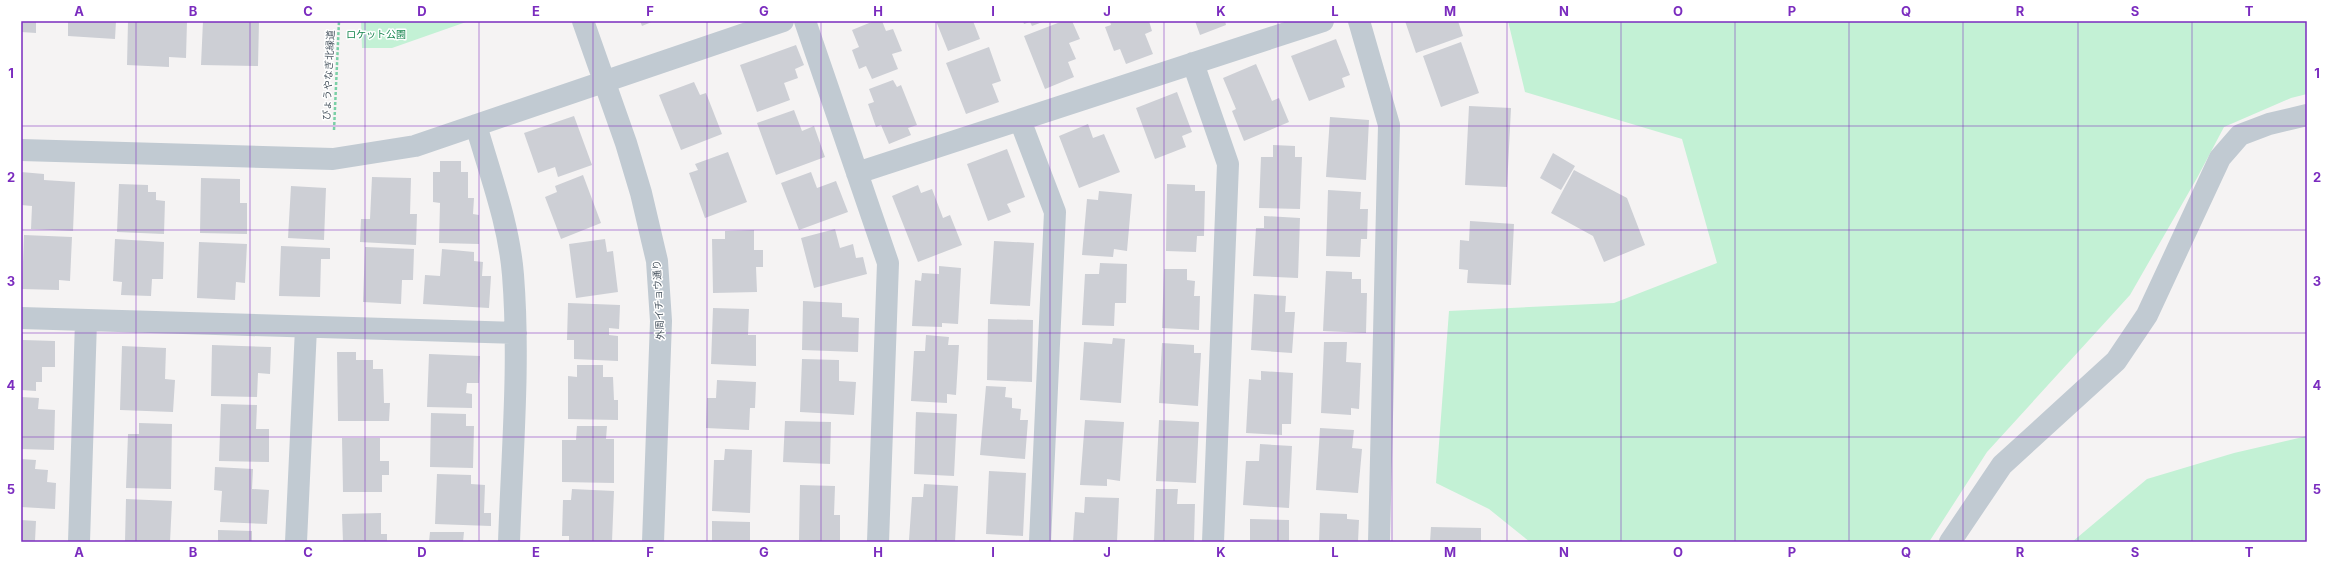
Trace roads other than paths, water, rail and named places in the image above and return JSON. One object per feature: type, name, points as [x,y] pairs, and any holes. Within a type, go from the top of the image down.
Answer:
[{"type":"street","name":"外周イチョウ通り","points":[[583,21],[642,193],[657,261],[662,321],[653,542]]},
{"type":"street","points":[[21,150],[333,159],[415,146],[783,21]]},
{"type":"street","points":[[805,21],[888,263],[878,542]]},
{"type":"street","points":[[857,173],[1323,21]]},
{"type":"street","points":[[1359,21],[1389,125],[1379,542]]},
{"type":"street","points":[[1193,63],[1228,164],[1213,542]]},
{"type":"street","points":[[1950,542],[2002,465],[2116,361],[2147,315],[2220,158],[2240,135],[2269,124],[2307,114]]},
{"type":"street","points":[[1020,120],[1055,212],[1040,542]]},
{"type":"street","points":[[476,125],[504,222],[513,274],[516,333],[509,542]]},
{"type":"street","points":[[21,318],[306,328],[516,333]]},
{"type":"street","points":[[79,542],[86,321]]},
{"type":"street","points":[[296,542],[306,328]]},
{"type":"park label","name":"ロケット公園","points":[[376,34]]}]
